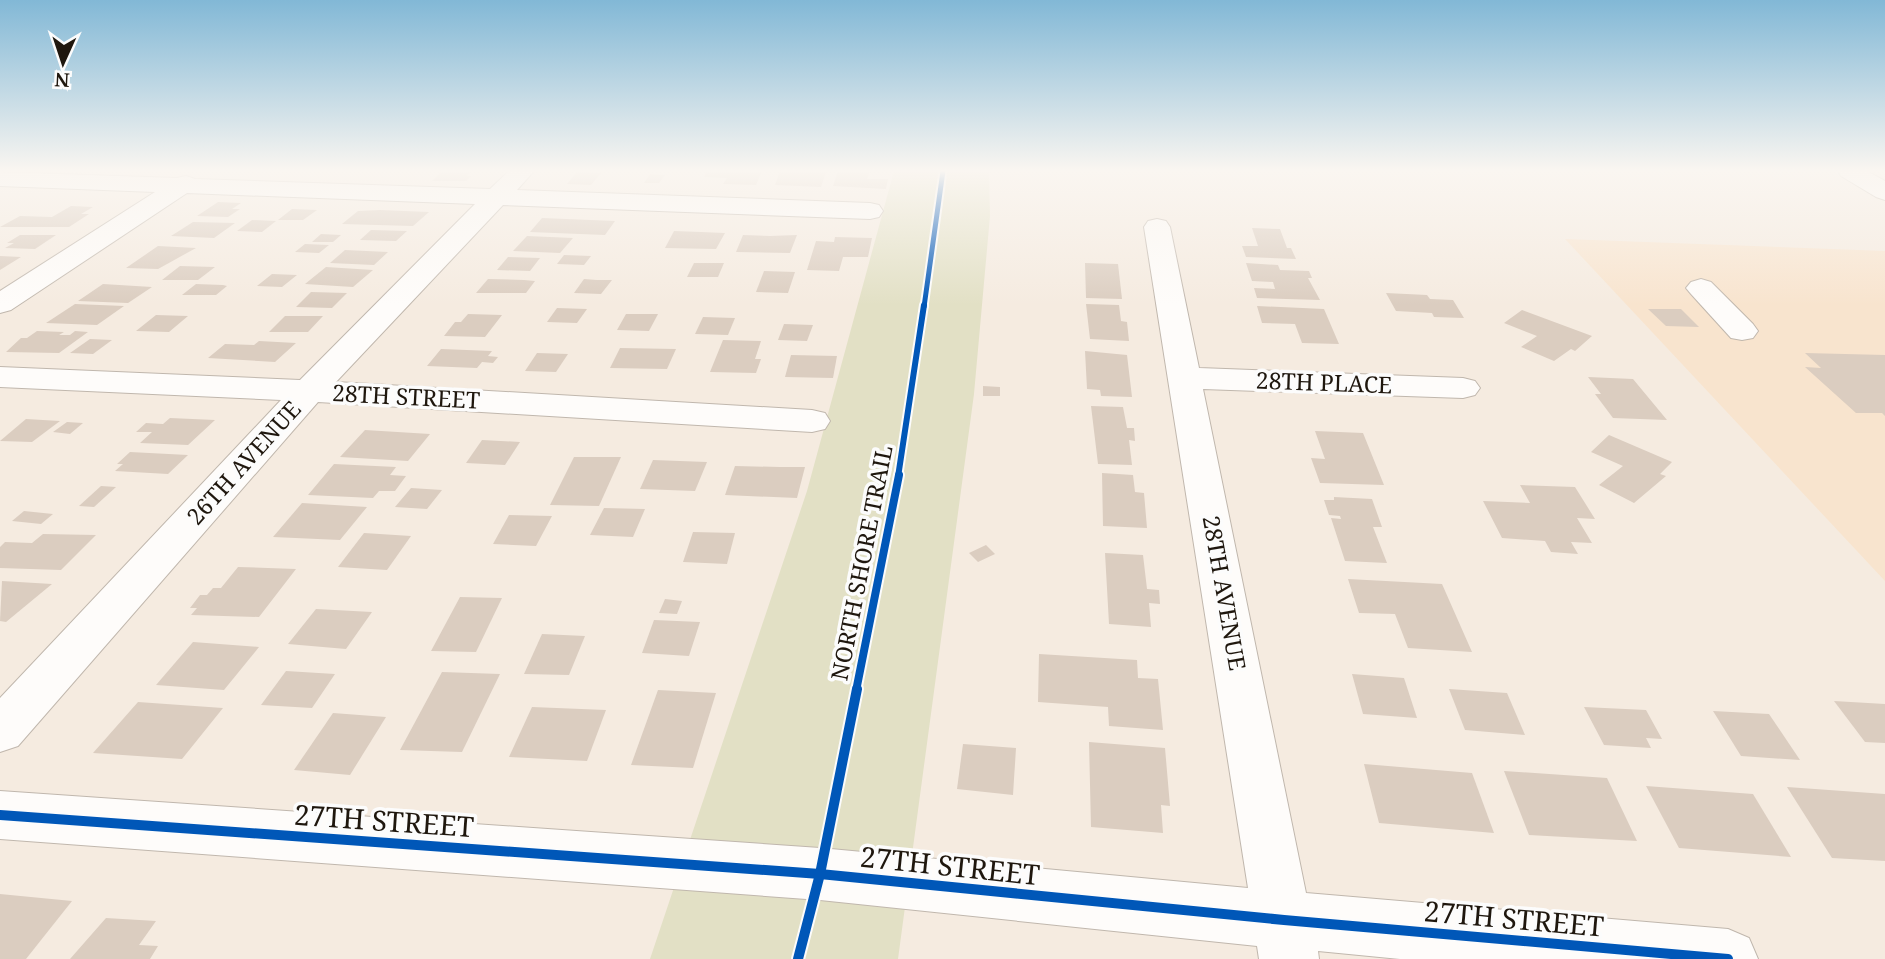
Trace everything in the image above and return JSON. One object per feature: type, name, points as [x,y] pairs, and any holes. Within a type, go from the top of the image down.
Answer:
[{"type":"street","points":[[0,304],[135,216]]},
{"type":"street","name":"26TH AVENUE","points":[[0,731],[309,391],[480,216]]},
{"type":"street","name":"28TH AVENUE","points":[[1157,227],[1286,940]]},
{"type":"street","points":[[1701,288],[1742,331]]},
{"type":"street","name":"28TH STREET","points":[[0,377],[309,391],[812,421]]},
{"type":"street","name":"28TH PLACE","points":[[1185,378],[1463,388]]},
{"type":"street","name":"27TH STREET","points":[[0,815],[820,874],[1286,940],[1728,959]]},
{"type":"shaded area","points":[[882,216],[990,216],[974,394],[898,959],[650,959],[807,491]]},
{"type":"shaded area","points":[[1565,239],[1885,251],[1885,581]]},
{"type":"building","points":[[20,216],[86,216],[69,227],[0,227]]},
{"type":"building","points":[[283,216],[309,216],[303,220],[278,220]]},
{"type":"building","points":[[352,216],[425,216],[413,226],[342,224]]},
{"type":"building","points":[[542,218],[615,221],[605,235],[530,232]]},
{"type":"building","points":[[252,220],[276,221],[262,232],[237,231]]},
{"type":"building","points":[[193,222],[235,223],[214,238],[171,236]]},
{"type":"building","points":[[1252,228],[1280,229],[1287,248],[1291,248],[1296,259],[1246,257],[1242,246],[1258,246]]},
{"type":"building","points":[[371,230],[407,231],[396,241],[360,240]]},
{"type":"building","points":[[674,231],[725,233],[716,249],[665,248]]},
{"type":"building","points":[[321,234],[341,235],[333,242],[312,242]]},
{"type":"building","points":[[20,235],[56,235],[35,249],[5,248],[14,243],[7,243]]},
{"type":"building","points":[[743,235],[797,235],[790,253],[736,252]]},
{"type":"building","points":[[527,236],[573,238],[560,253],[513,251]]},
{"type":"building","points":[[835,237],[872,238],[868,257],[843,257],[839,271],[807,270],[816,241],[834,242]]},
{"type":"building","points":[[305,244],[329,245],[319,253],[295,252]]},
{"type":"building","points":[[158,246],[196,248],[158,269],[126,268]]},
{"type":"building","points":[[345,250],[388,252],[374,265],[330,263]]},
{"type":"building","points":[[564,255],[591,256],[584,265],[557,264]]},
{"type":"building","points":[[0,256],[21,257],[0,270]]},
{"type":"building","points":[[508,257],[540,258],[530,271],[497,270]]},
{"type":"building","points":[[694,263],[724,263],[718,277],[687,277]]},
{"type":"building","points":[[1085,263],[1118,264],[1122,299],[1086,298]]},
{"type":"building","points":[[1246,263],[1278,265],[1280,270],[1309,271],[1312,278],[1308,278],[1320,300],[1257,298],[1254,288],[1275,289],[1273,282],[1252,281]]},
{"type":"building","points":[[180,266],[215,267],[198,280],[162,280]]},
{"type":"building","points":[[326,267],[373,270],[353,287],[305,284]]},
{"type":"building","points":[[764,271],[795,272],[788,293],[756,292]]},
{"type":"building","points":[[272,274],[297,275],[282,287],[257,286]]},
{"type":"building","points":[[488,279],[535,281],[526,293],[476,293]]},
{"type":"building","points":[[584,279],[612,280],[601,294],[574,293]]},
{"type":"building","points":[[103,284],[152,287],[128,303],[78,301]]},
{"type":"building","points":[[196,284],[227,286],[216,295],[182,295]]},
{"type":"building","points":[[311,292],[347,293],[332,308],[296,307]]},
{"type":"building","points":[[1386,293],[1427,295],[1430,299],[1453,300],[1464,318],[1396,311]]},
{"type":"building","points":[[75,304],[124,306],[97,325],[46,323]]},
{"type":"building","points":[[1086,304],[1119,305],[1121,321],[1127,322],[1129,341],[1090,339]]},
{"type":"building","points":[[1257,306],[1324,309],[1339,344],[1302,343],[1295,324],[1262,323]]},
{"type":"building","points":[[557,308],[587,309],[577,323],[547,322]]},
{"type":"building","points":[[1648,309],[1681,309],[1699,327],[1666,326]]},
{"type":"building","points":[[1522,310],[1592,336],[1575,351],[1571,349],[1554,361],[1521,347],[1537,336],[1504,323]]},
{"type":"building","points":[[468,314],[502,315],[485,337],[444,336],[455,322],[461,322]]},
{"type":"building","points":[[626,314],[658,314],[649,331],[617,330]]},
{"type":"building","points":[[156,315],[188,316],[169,332],[136,331]]},
{"type":"building","points":[[285,316],[323,316],[308,332],[269,332]]},
{"type":"building","points":[[703,317],[735,318],[728,335],[695,334]]},
{"type":"building","points":[[784,324],[813,325],[807,341],[778,340]]},
{"type":"building","points":[[37,331],[64,332],[59,335],[70,335],[75,331],[88,332],[59,353],[6,352],[21,338],[27,338]]},
{"type":"building","points":[[90,339],[112,340],[93,354],[70,353]]},
{"type":"building","points":[[723,340],[761,341],[755,359],[761,359],[756,373],[710,372]]},
{"type":"building","points":[[259,341],[296,343],[275,362],[208,358],[225,344],[254,345]]},
{"type":"building","points":[[620,348],[676,349],[667,369],[610,368]]},
{"type":"building","points":[[441,349],[492,351],[488,356],[498,357],[493,363],[482,362],[477,368],[427,366]]},
{"type":"building","points":[[1085,351],[1127,355],[1132,397],[1101,396],[1100,390],[1087,389]]},
{"type":"building","points":[[537,353],[568,354],[556,372],[525,371]]},
{"type":"building","points":[[1805,353],[1885,355],[1885,416],[1882,413],[1856,413],[1805,367],[1821,368]]},
{"type":"building","points":[[791,355],[837,356],[833,378],[785,377]]},
{"type":"building","points":[[1588,377],[1633,379],[1667,420],[1613,418],[1595,394],[1601,394]]},
{"type":"building","points":[[983,386],[1000,387],[1000,396],[983,396]]},
{"type":"building","points":[[1091,406],[1123,407],[1127,428],[1134,428],[1135,441],[1129,440],[1132,465],[1098,464]]},
{"type":"building","points":[[170,418],[215,420],[188,445],[140,443],[152,432],[136,432],[146,423],[163,424]]},
{"type":"building","points":[[26,419],[60,421],[32,442],[0,441]]},
{"type":"building","points":[[67,422],[83,423],[70,434],[53,432]]},
{"type":"building","points":[[365,430],[430,434],[408,461],[340,457]]},
{"type":"building","points":[[1315,431],[1363,433],[1384,485],[1320,483],[1311,458],[1325,459]]},
{"type":"building","points":[[1609,435],[1672,462],[1660,474],[1666,476],[1634,503],[1599,485],[1623,466],[1591,452]]},
{"type":"building","points":[[482,440],[520,442],[505,465],[466,463]]},
{"type":"building","points":[[130,452],[188,455],[168,474],[115,471],[123,464],[117,464]]},
{"type":"building","points":[[574,457],[621,457],[599,506],[550,505]]},
{"type":"building","points":[[653,460],[707,462],[695,491],[640,489]]},
{"type":"building","points":[[334,464],[396,467],[390,475],[406,476],[395,491],[379,491],[373,498],[308,495]]},
{"type":"building","points":[[735,466],[805,467],[797,498],[725,495]]},
{"type":"building","points":[[1102,473],[1133,475],[1135,492],[1144,493],[1147,528],[1103,526]]},
{"type":"building","points":[[1520,485],[1575,487],[1595,519],[1577,518],[1592,543],[1571,542],[1578,554],[1551,552],[1545,541],[1502,538],[1483,501],[1530,503]]},
{"type":"building","points":[[101,486],[116,487],[94,507],[79,506]]},
{"type":"building","points":[[411,488],[442,490],[427,509],[395,507]]},
{"type":"building","points":[[1334,497],[1372,499],[1382,527],[1373,527],[1387,563],[1345,561],[1331,518],[1341,519],[1340,516],[1329,515],[1324,500],[1334,500]]},
{"type":"building","points":[[302,503],[367,507],[340,540],[273,537]]},
{"type":"building","points":[[604,508],[645,509],[633,537],[590,535]]},
{"type":"building","points":[[24,511],[53,514],[41,524],[12,521]]},
{"type":"building","points":[[509,515],[552,516],[536,546],[493,544]]},
{"type":"building","points":[[693,532],[735,533],[727,564],[683,562]]},
{"type":"building","points":[[364,533],[411,536],[387,570],[338,567]]},
{"type":"building","points":[[43,534],[96,535],[61,570],[0,568],[0,547],[5,542],[32,543]]},
{"type":"building","points":[[986,545],[995,554],[978,562],[969,553]]},
{"type":"building","points":[[1105,553],[1143,555],[1147,589],[1159,590],[1160,604],[1149,603],[1151,627],[1109,624]]},
{"type":"building","points":[[238,567],[296,569],[259,617],[191,615],[197,608],[190,608],[200,595],[207,595],[213,588],[221,588]]},
{"type":"building","points":[[1348,579],[1442,584],[1472,652],[1408,648],[1395,614],[1359,613]]},
{"type":"building","points":[[2,581],[52,584],[6,622],[0,621]]},
{"type":"building","points":[[460,597],[502,598],[476,652],[431,651]]},
{"type":"building","points":[[665,599],[682,601],[677,614],[659,613]]},
{"type":"building","points":[[316,609],[372,612],[346,649],[288,644]]},
{"type":"building","points":[[654,620],[700,622],[689,656],[642,653]]},
{"type":"building","points":[[542,634],[585,636],[569,675],[524,674]]},
{"type":"building","points":[[193,642],[259,647],[224,690],[156,685]]},
{"type":"building","points":[[1039,654],[1137,660],[1138,678],[1158,679],[1163,730],[1109,726],[1108,707],[1038,702]]},
{"type":"building","points":[[286,671],[335,674],[312,708],[261,705]]},
{"type":"building","points":[[442,672],[500,674],[462,752],[400,750]]},
{"type":"building","points":[[1352,674],[1404,678],[1417,718],[1363,714]]},
{"type":"building","points":[[1449,689],[1507,693],[1525,735],[1465,730]]},
{"type":"building","points":[[658,690],[716,693],[693,768],[631,765]]},
{"type":"building","points":[[1834,701],[1885,704],[1885,743],[1865,742]]},
{"type":"building","points":[[138,702],[223,708],[182,759],[93,753]]},
{"type":"building","points":[[532,707],[606,710],[587,761],[509,757]]},
{"type":"building","points":[[1584,707],[1646,710],[1662,739],[1646,738],[1651,748],[1604,745]]},
{"type":"building","points":[[1713,711],[1769,714],[1800,760],[1741,756]]},
{"type":"building","points":[[333,713],[386,717],[350,775],[294,770]]},
{"type":"building","points":[[1089,742],[1165,748],[1170,806],[1161,805],[1163,833],[1091,827]]},
{"type":"building","points":[[963,744],[1016,748],[1013,795],[957,789]]},
{"type":"building","points":[[1364,764],[1472,773],[1494,833],[1379,823]]},
{"type":"building","points":[[1504,771],[1607,778],[1637,841],[1529,835]]},
{"type":"building","points":[[1646,786],[1753,794],[1791,857],[1679,848]]},
{"type":"building","points":[[1787,787],[1885,794],[1885,861],[1832,858]]},
{"type":"building","points":[[0,894],[72,901],[26,959],[0,959]]},
{"type":"building","points":[[106,918],[156,921],[139,945],[158,946],[150,959],[70,959]]},
{"type":"cycle path","name":"NORTH SHORE TRAIL","points":[[798,959],[820,874],[906,438],[937,216]]},
{"type":"cycle path","points":[[0,815],[820,874],[1284,920],[1728,959]]}]
